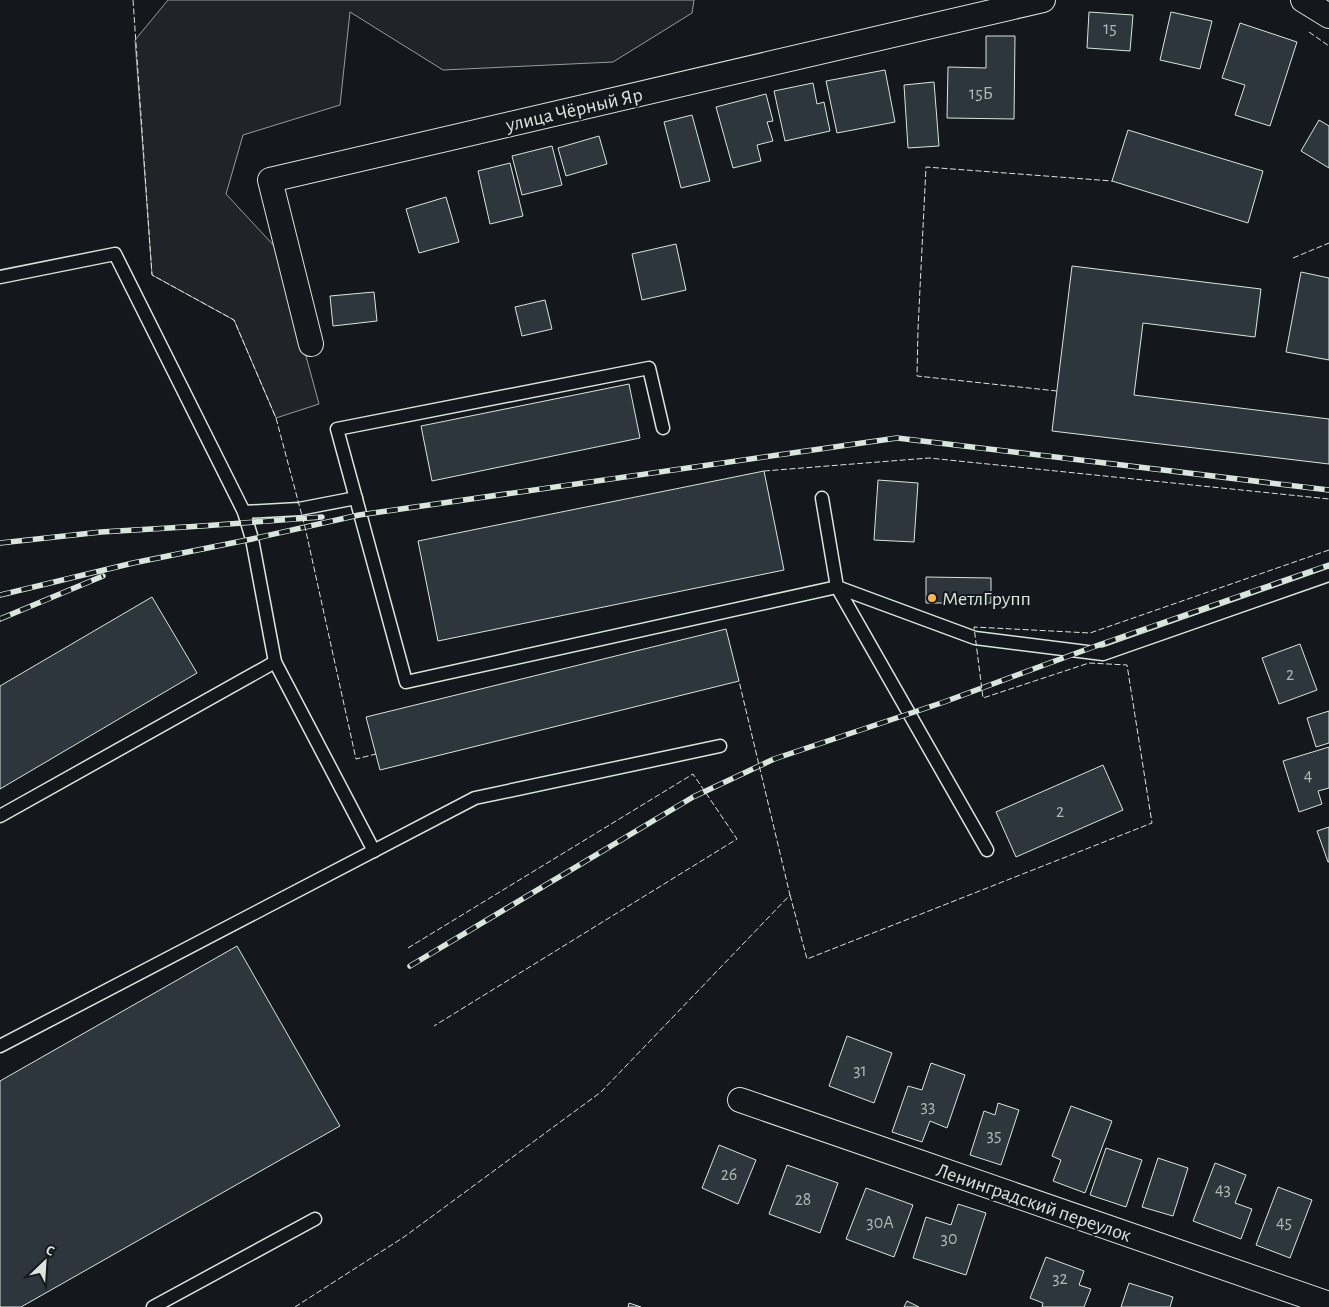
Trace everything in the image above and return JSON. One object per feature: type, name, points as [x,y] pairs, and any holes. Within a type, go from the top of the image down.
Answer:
[{"type":"street","name":"улица Чёрный Яр","points":[[311,344],[270,180],[1043,0]]},
{"type":"street","points":[[1303,0],[1329,16]]},
{"type":"street","name":"Ленинградский переулок","points":[[740,1100],[1329,1304]]},
{"type":"lane","points":[[0,277],[115,254],[244,512],[252,539],[275,662],[374,851]]},
{"type":"lane","points":[[663,428],[649,368],[337,429],[406,682],[837,587],[975,638],[1103,654],[1329,575]]},
{"type":"lane","points":[[244,512],[299,509],[356,498]]},
{"type":"lane","points":[[822,498],[837,587],[987,850]]},
{"type":"lane","points":[[0,816],[275,662]]},
{"type":"lane","points":[[0,1046],[475,798],[720,746]]},
{"type":"lane","points":[[153,1307],[315,1219]]},
{"type":"shaded area","points":[[168,0],[694,0],[692,13],[613,62],[443,70],[350,12],[340,105],[243,135],[226,194],[277,249],[319,404],[276,418],[234,320],[152,275],[135,40]]},
{"type":"building","points":[[1089,12],[1133,15],[1130,51],[1087,48]]},
{"type":"building","points":[[1171,12],[1212,21],[1200,69],[1160,60]]},
{"type":"building","points":[[1240,23],[1297,42],[1270,126],[1235,115],[1245,85],[1222,78]]},
{"type":"building","points":[[986,36],[1015,36],[1014,119],[947,118],[948,67],[986,68]]},
{"type":"building","points":[[885,70],[895,122],[837,133],[826,81]]},
{"type":"building","points":[[934,82],[939,146],[908,148],[904,85]]},
{"type":"building","points":[[813,83],[817,104],[824,102],[830,131],[785,141],[774,91]]},
{"type":"building","points":[[766,94],[773,121],[767,122],[773,141],[757,145],[761,161],[733,168],[716,107]]},
{"type":"building","points":[[692,115],[710,181],[681,188],[664,122]]},
{"type":"building","points":[[1319,120],[1329,126],[1329,168],[1301,151]]},
{"type":"building","points":[[1128,130],[1263,171],[1248,223],[1112,181]]},
{"type":"building","points":[[599,136],[607,164],[566,176],[558,148]]},
{"type":"building","points":[[552,146],[562,185],[522,195],[512,156]]},
{"type":"building","points":[[510,163],[523,216],[490,224],[478,171]]},
{"type":"building","points":[[446,197],[459,242],[419,253],[406,209]]},
{"type":"building","points":[[676,244],[686,290],[642,300],[632,254]]},
{"type":"building","points":[[1072,266],[1261,289],[1255,337],[1143,323],[1134,395],[1329,419],[1329,464],[1052,431]]},
{"type":"building","points":[[1301,272],[1329,278],[1329,360],[1286,352]]},
{"type":"building","points":[[374,292],[377,321],[333,326],[330,296]]},
{"type":"building","points":[[545,300],[552,329],[522,336],[515,307]]},
{"type":"building","points":[[629,384],[640,438],[432,481],[421,426]]},
{"type":"building","points":[[764,471],[784,570],[438,641],[418,541]]},
{"type":"building","points":[[878,480],[918,483],[914,542],[874,540]]},
{"type":"building","points":[[926,577],[991,578],[991,603],[926,603]]},
{"type":"building","points":[[152,597],[197,673],[0,789],[0,686]]},
{"type":"building","points":[[726,629],[739,681],[380,770],[366,717]]},
{"type":"building","points":[[1300,644],[1317,690],[1279,704],[1262,658]]},
{"type":"building","points":[[1329,711],[1329,743],[1316,747],[1307,718]]},
{"type":"building","points":[[1329,747],[1329,788],[1318,791],[1322,804],[1299,812],[1283,761]]},
{"type":"building","points":[[1103,765],[1123,810],[1016,857],[996,812]]},
{"type":"building","points":[[1329,827],[1329,862],[1328,862],[1317,831]]},
{"type":"building","points":[[237,946],[340,1126],[21,1307],[0,1307],[0,1081]]},
{"type":"building","points":[[847,1036],[892,1053],[874,1103],[829,1086]]},
{"type":"building","points":[[931,1063],[965,1075],[947,1128],[930,1121],[922,1142],[892,1132],[908,1086],[922,1090]]},
{"type":"building","points":[[998,1103],[1019,1110],[1001,1165],[970,1155],[984,1111],[995,1115]]},
{"type":"building","points":[[1071,1106],[1112,1121],[1085,1193],[1053,1181],[1061,1160],[1052,1156]]},
{"type":"building","points":[[719,1145],[756,1160],[738,1204],[702,1188]]},
{"type":"building","points":[[1106,1148],[1142,1160],[1126,1207],[1090,1195]]},
{"type":"building","points":[[1158,1158],[1188,1168],[1173,1216],[1142,1207]]},
{"type":"building","points":[[1215,1163],[1246,1175],[1235,1203],[1252,1209],[1241,1239],[1193,1221]]},
{"type":"building","points":[[787,1165],[838,1183],[820,1233],[769,1214]]},
{"type":"building","points":[[1278,1187],[1312,1200],[1290,1258],[1256,1245]]},
{"type":"building","points":[[866,1188],[913,1205],[894,1257],[846,1239]]},
{"type":"building","points":[[958,1204],[986,1213],[966,1275],[913,1258],[926,1217],[951,1225]]},
{"type":"building","points":[[1046,1257],[1084,1271],[1079,1285],[1091,1289],[1084,1307],[1042,1307],[1043,1303],[1030,1298]]},
{"type":"building","points":[[1129,1283],[1173,1297],[1170,1307],[1121,1307]]},
{"type":"building","points":[[907,1301],[919,1307],[904,1307]]},
{"type":"building","points":[[629,1303],[641,1307],[628,1307]]},
{"type":"railway","points":[[0,595],[133,563],[359,515],[897,438],[1329,490]]},
{"type":"railway","points":[[0,543],[101,532],[322,517]]},
{"type":"railway","points":[[410,966],[693,797],[774,759],[944,702],[1093,647],[1329,565]]},
{"type":"railway","points":[[0,619],[103,576]]},
{"type":"fence","points":[[133,0],[152,275],[234,320],[276,418],[305,527],[356,759],[376,754]]},
{"type":"fence","points":[[1309,32],[1329,46]]},
{"type":"fence","points":[[1057,391],[917,376],[926,167],[1112,181]]},
{"type":"fence","points":[[1293,258],[1329,243]]},
{"type":"fence","points":[[764,471],[929,458],[1329,499]]},
{"type":"fence","points":[[790,895],[807,959],[1152,823],[1127,665],[1089,663],[983,698],[974,627],[1090,633],[1329,550]]},
{"type":"fence","points":[[295,1307],[404,1237],[601,1092],[790,895],[739,681]]},
{"type":"fence","points":[[408,948],[693,774],[737,839],[434,1026]]},
{"type":"place","name":"МетлГрупп","points":[[932,598]]}]
